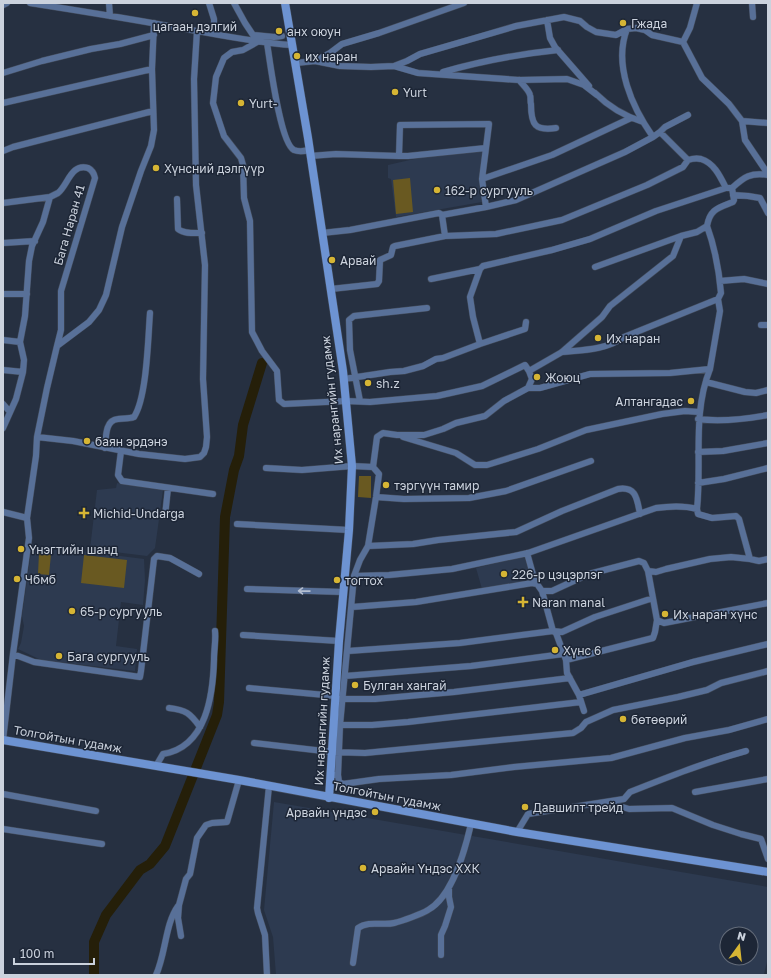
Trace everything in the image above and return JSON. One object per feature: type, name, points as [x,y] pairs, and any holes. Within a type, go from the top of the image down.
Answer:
[{"type":"main road","name":"Их нарангийн гудамж","points":[[285,3],[296,63],[331,289],[344,379],[352,466],[349,530],[339,641],[336,752],[334,775],[329,798]]},
{"type":"main road","name":"Толгойтын гудамж","points":[[3,740],[239,780],[517,832],[768,872]]},
{"type":"street","points":[[3,5],[7,3]]},
{"type":"street","points":[[30,3],[267,43],[292,45]]},
{"type":"street","points":[[110,3],[110,16]]},
{"type":"street","points":[[209,3],[214,19],[214,34]]},
{"type":"street","points":[[234,3],[244,23],[253,35],[274,37],[282,36]]},
{"type":"street","points":[[315,61],[330,53],[342,44],[379,33],[464,3]]},
{"type":"street","points":[[683,42],[690,28],[697,3]]},
{"type":"street","points":[[752,3],[753,17]]},
{"type":"street","points":[[394,66],[426,52],[516,26],[564,17],[580,21],[596,32],[616,35],[627,29],[636,28],[645,30],[652,35],[683,42],[702,78],[729,104],[742,121],[745,140],[768,174]]},
{"type":"street","points":[[547,20],[550,38],[558,50],[597,95]]},
{"type":"street","points":[[3,740],[29,538],[27,518],[36,456],[37,438],[57,346],[88,322],[99,310],[106,295],[122,227],[151,146],[154,130],[152,69],[154,23]]},
{"type":"street","points":[[627,29],[624,36],[622,56],[631,98],[643,122],[653,137]]},
{"type":"street","points":[[37,438],[73,441],[121,451],[185,459],[200,457],[204,453],[207,437],[203,378],[205,265],[196,170],[194,79],[197,31]]},
{"type":"street","points":[[3,73],[91,49],[120,44],[154,35]]},
{"type":"street","points":[[259,41],[243,50],[232,52],[224,58],[216,77],[213,103],[224,136],[241,158],[243,165],[244,198],[250,221],[252,332],[262,351],[276,371],[279,400],[284,404],[346,401],[370,402],[437,396],[482,386],[526,365],[532,379],[528,388]]},
{"type":"street","points":[[267,43],[281,124],[290,146],[294,150],[310,153],[408,156],[486,148]]},
{"type":"street","points":[[438,73],[466,65],[525,53],[558,50]]},
{"type":"street","points":[[296,63],[315,61],[340,66],[394,66],[418,73],[438,73],[519,80],[567,79],[584,85],[611,107],[631,118],[643,122]]},
{"type":"street","points":[[3,103],[152,69]]},
{"type":"street","points":[[519,80],[530,94],[533,123],[539,128],[556,128]]},
{"type":"street","points":[[3,151],[13,147],[153,111]]},
{"type":"street","points":[[322,233],[350,230],[439,213],[442,215],[516,200],[625,152],[653,137],[665,127],[688,115]]},
{"type":"street","points":[[482,179],[552,155],[631,118]]},
{"type":"street","points":[[742,121],[768,123]]},
{"type":"street","points":[[399,156],[400,125],[487,123],[490,125],[482,179],[486,207]]},
{"type":"street","points":[[660,132],[688,160]]},
{"type":"street","points":[[331,289],[375,285],[379,281],[380,260],[391,255],[393,247],[395,246],[445,236],[496,234],[562,220],[647,185],[683,167],[688,160],[700,159],[712,165],[733,195],[733,202],[719,207],[712,212],[707,226],[714,243],[721,293],[718,299],[720,311],[710,369],[698,419],[697,509],[698,514],[712,518],[736,516],[739,519],[750,559]]},
{"type":"street","name":"Бага Наран 41","points":[[50,197],[59,192],[74,171],[79,168],[84,167],[91,170],[94,174],[83,221],[61,291],[61,330],[57,346]]},
{"type":"street","points":[[431,279],[480,269],[483,266],[552,250],[590,239],[656,211],[729,188],[742,179],[753,174],[768,174]]},
{"type":"street","points":[[733,195],[760,198],[768,212]]},
{"type":"street","points":[[3,203],[50,197],[43,222],[32,246],[29,261],[25,316],[20,342],[24,360],[23,372],[16,399],[3,428]]},
{"type":"street","points":[[177,199],[179,231],[186,233],[202,233]]},
{"type":"street","points":[[442,215],[445,236]]},
{"type":"street","points":[[595,267],[681,236],[697,232],[707,226]]},
{"type":"street","points":[[529,371],[562,352],[602,317],[610,306],[673,256],[681,236]]},
{"type":"street","points":[[3,243],[35,241]]},
{"type":"street","points":[[480,269],[470,297],[473,317],[480,344]]},
{"type":"street","points":[[720,281],[744,278],[768,284]]},
{"type":"street","points":[[3,294],[27,294]]},
{"type":"street","points":[[562,352],[600,348],[618,342],[624,337],[680,313],[718,299]]},
{"type":"street","points":[[360,401],[354,377],[350,350],[349,320],[354,316],[427,308]]},
{"type":"street","points":[[105,448],[110,421],[134,417],[139,407],[144,378],[150,312]]},
{"type":"street","points":[[344,379],[404,371],[424,366],[436,359],[443,358],[525,329],[526,322]]},
{"type":"street","points":[[761,325],[768,325]]},
{"type":"street","points":[[3,340],[20,342]]},
{"type":"street","points":[[340,352],[350,350]]},
{"type":"street","points":[[373,467],[377,437],[383,433],[397,435],[424,435],[456,423],[485,416],[504,401],[528,388],[540,388],[590,374],[670,373],[710,369]]},
{"type":"street","points":[[3,370],[23,372]]},
{"type":"street","points":[[706,382],[756,393],[768,390]]},
{"type":"street","points":[[3,404],[10,412]]},
{"type":"street","points":[[397,435],[456,453],[475,465],[487,465],[538,449],[586,430],[662,414],[685,411],[700,412]]},
{"type":"street","points":[[698,419],[711,420],[754,418],[768,415]]},
{"type":"street","points":[[698,452],[723,451],[768,443]]},
{"type":"street","points":[[121,451],[118,475],[122,481],[214,494]]},
{"type":"street","points":[[376,497],[404,499],[469,498],[506,492],[591,462]]},
{"type":"street","points":[[266,468],[302,470],[352,466],[373,467],[379,474],[368,546],[360,560],[354,576],[345,676],[338,698]]},
{"type":"street","points":[[698,483],[724,479],[768,468]]},
{"type":"street","points":[[165,516],[168,488]]},
{"type":"street","points":[[368,546],[413,544],[516,532],[562,511],[624,488],[633,492],[636,497],[640,514]]},
{"type":"street","points":[[354,576],[389,576],[444,570],[527,553],[656,508],[686,506],[697,509]]},
{"type":"street","points":[[3,512],[27,518]]},
{"type":"street","points":[[236,524],[349,530]]},
{"type":"street","points":[[527,553],[534,583]]},
{"type":"street","points":[[13,654],[34,662],[140,677],[154,559],[157,556],[170,558],[199,574]]},
{"type":"street","points":[[648,571],[656,572],[710,559],[731,558],[759,561],[768,559]]},
{"type":"street","points":[[345,676],[565,657],[653,638],[657,620],[648,571],[644,563],[639,561],[589,574],[552,592],[542,591]]},
{"type":"street","points":[[352,607],[416,602],[534,583],[541,587],[553,631],[556,633],[565,657],[567,673],[579,695],[584,711]]},
{"type":"street","points":[[248,589],[343,592]]},
{"type":"street","points":[[348,651],[460,643],[553,631],[562,632],[595,617],[653,598]]},
{"type":"street","points":[[657,620],[664,623],[768,603]]},
{"type":"street","points":[[160,767],[163,754],[185,745],[200,727],[209,703],[212,687],[215,631]]},
{"type":"street","points":[[243,635],[339,641]]},
{"type":"street","points":[[579,695],[693,662],[768,644]]},
{"type":"street","points":[[254,743],[336,752],[365,753],[573,733],[581,728],[586,722],[622,707],[707,690],[721,683],[768,671]]},
{"type":"street","points":[[249,688],[338,698],[375,699],[454,692],[570,678]]},
{"type":"street","points":[[337,725],[386,724],[581,702]]},
{"type":"street","points":[[168,708],[177,709],[192,716],[200,727]]},
{"type":"street","points":[[334,775],[339,782],[343,784],[379,779],[451,776],[514,767],[611,758],[685,738],[729,730],[768,719]]},
{"type":"street","points":[[517,832],[528,814],[624,798],[630,792],[692,768],[746,751]]},
{"type":"street","points":[[695,792],[768,779]]},
{"type":"street","points":[[181,936],[178,918],[179,905],[186,879],[190,874],[197,838],[206,825],[227,822],[239,780]]},
{"type":"street","points":[[267,975],[265,935],[257,908],[269,786]]},
{"type":"street","points":[[3,794],[96,811]]},
{"type":"street","points":[[605,802],[629,809],[672,808],[713,825],[761,839],[768,859]]},
{"type":"street","points":[[353,963],[358,928],[362,925],[369,924],[393,924],[428,910],[447,892],[467,842],[471,824]]},
{"type":"street","points":[[3,829],[102,844]]},
{"type":"street","points":[[441,955],[441,935],[446,926],[451,907],[449,897],[450,886]]},
{"type":"street","points":[[156,975],[163,957],[172,914],[179,905]]},
{"type":"shaded area","name":"162-р сургууль","points":[[484,151],[481,179],[482,202],[396,217],[391,179],[388,178],[388,165],[423,157]]},
{"type":"shaded area","points":[[410,178],[413,212],[396,214],[393,180]]},
{"type":"shaded area","points":[[359,476],[371,476],[371,498],[358,497]]},
{"type":"shaded area","points":[[117,483],[163,490],[155,548],[147,556],[90,549],[97,490],[116,488]]},
{"type":"shaded area","name":"65-р сургууль","points":[[32,545],[144,559],[145,580],[143,605],[121,602],[116,646],[137,649],[135,671],[41,660],[18,649],[21,643],[24,626],[22,616]]},
{"type":"shaded area","points":[[39,553],[51,554],[49,575],[38,574]]},
{"type":"shaded area","points":[[84,555],[127,560],[124,588],[81,583]]},
{"type":"shaded area","name":"226-р цэцэрлэг","points":[[524,556],[532,580],[482,589],[476,568]]},
{"type":"shaded area","points":[[274,802],[768,887],[768,958],[764,974],[766,975],[276,975],[273,937],[264,910]]},
{"type":"waterway","points":[[94,975],[94,942],[106,915],[140,870],[150,864],[165,846],[217,715],[219,702],[225,517],[234,470],[239,456],[243,425],[262,363]]},
{"type":"place","name":"цагаан дэлгий","points":[[195,13]]},
{"type":"place","name":"Гжада","points":[[623,23]]},
{"type":"place","name":"анх оюун","points":[[279,31]]},
{"type":"place","name":"их наран","points":[[297,56]]},
{"type":"place","name":"Yurt","points":[[395,92]]},
{"type":"place","name":"Yurt-","points":[[241,103]]},
{"type":"place","name":"Хүнсний дэлгүүр","points":[[156,168]]},
{"type":"place","name":"162-р сургууль","points":[[437,190]]},
{"type":"place","name":"Арвай","points":[[332,260]]},
{"type":"place","name":"Их наран","points":[[598,338]]},
{"type":"place","name":"Жоюц","points":[[537,377]]},
{"type":"place","name":"sh.z","points":[[368,383]]},
{"type":"place","name":"Алтангадас","points":[[691,401]]},
{"type":"place","name":"баян эрдэнэ","points":[[87,441]]},
{"type":"place","name":"тэргүүн тамир","points":[[386,485]]},
{"type":"place","name":"Michid-Undarga","points":[[84,513]]},
{"type":"place","name":"Үнэгтийн шанд","points":[[21,549]]},
{"type":"place","name":"226-р цэцэрлэг","points":[[504,574]]},
{"type":"place","name":"Чбмб","points":[[17,579]]},
{"type":"place","name":"тогтох","points":[[337,580]]},
{"type":"place","name":"Naran manal","points":[[523,602]]},
{"type":"place","name":"65-р сургууль","points":[[72,611]]},
{"type":"place","name":"Их наран хүнс","points":[[665,614]]},
{"type":"place","name":"Хүнс 6","points":[[555,650]]},
{"type":"place","name":"Бага сургууль","points":[[59,656]]},
{"type":"place","name":"Булган хангай","points":[[355,685]]},
{"type":"place","name":"бөтөөрий","points":[[623,719]]},
{"type":"place","name":"Давшилт трейд","points":[[525,807]]},
{"type":"place","name":"Арвайн үндэс","points":[[375,812]]},
{"type":"place","name":"Арвайн Үндэс ХХК","points":[[363,868]]}]
